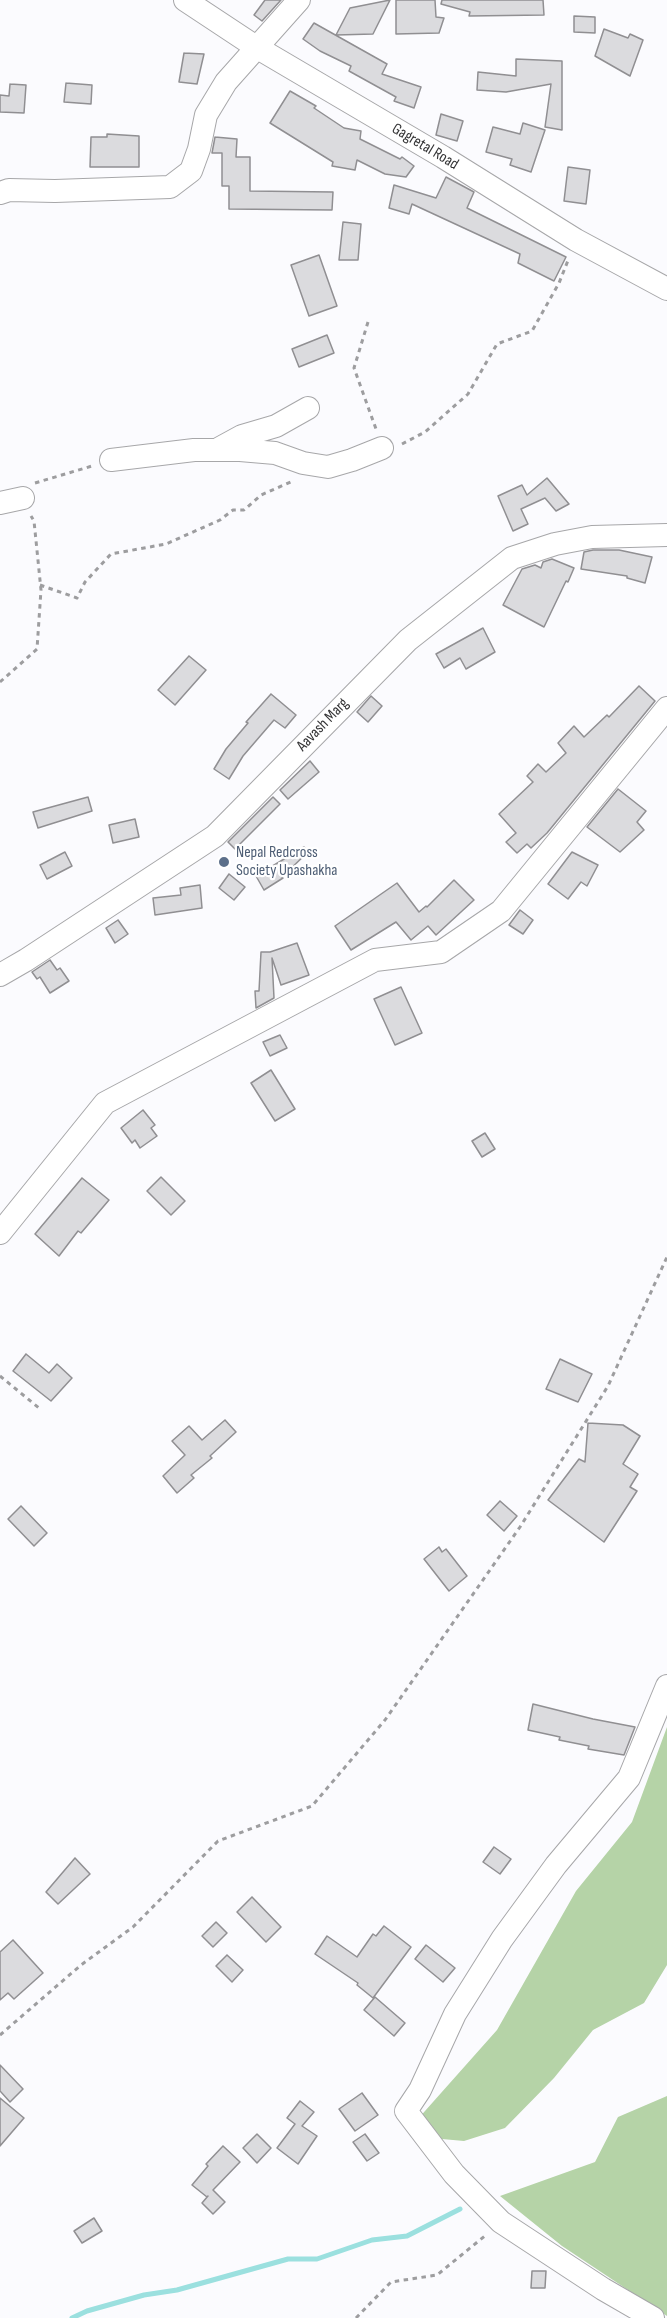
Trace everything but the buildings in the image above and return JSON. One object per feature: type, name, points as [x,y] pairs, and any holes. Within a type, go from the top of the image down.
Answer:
[{"type":"street","name":"Gagretal Road","points":[[185,0],[256,47],[443,157],[576,240],[667,289]]},
{"type":"street","points":[[0,193],[9,190],[55,191],[170,187],[191,171],[199,149],[206,115],[226,82],[299,0]]},
{"type":"street","points":[[216,450],[242,436],[276,426],[308,408]]},
{"type":"street","points":[[111,460],[194,450],[216,450],[275,453],[303,463],[328,466],[352,460],[382,448]]},
{"type":"street","points":[[0,503],[22,498]]},
{"type":"street","name":"Aavash Marg","points":[[0,975],[215,836],[408,640],[512,558],[555,544],[592,537],[667,535]]},
{"type":"street","points":[[0,1233],[105,1103],[375,960],[441,952],[501,911],[667,708]]},
{"type":"street","points":[[653,2318],[584,2277],[501,2222],[454,2174],[405,2111],[420,2090],[455,2014],[502,1939],[556,1865],[628,1778],[667,1686]]},
{"type":"path","points":[[369,322],[354,368],[384,453],[425,432],[468,394],[496,344],[532,331],[559,283],[576,240]]},
{"type":"path","points":[[0,682],[37,650],[40,585],[34,521],[18,488],[111,460]]},
{"type":"path","points":[[40,585],[76,598],[85,582],[111,554],[166,544],[220,520],[233,510],[244,510],[261,495],[297,479]]},
{"type":"path","points":[[0,2035],[81,1965],[133,1927],[218,1840],[312,1806],[386,1720],[520,1527],[608,1386],[667,1257]]},
{"type":"path","points":[[0,1376],[39,1408]]},
{"type":"path","points":[[356,2318],[391,2282],[437,2275],[501,2222]]},
{"type":"green space","points":[[667,1727],[667,1965],[644,2003],[593,2030],[554,2078],[505,2128],[464,2141],[442,2139],[417,2120],[497,2030],[576,1891],[632,1822]]},
{"type":"green space","points":[[667,2096],[667,2316],[562,2246],[500,2196],[595,2162],[618,2117]]},
{"type":"waterway","points":[[72,2318],[87,2311],[144,2295],[177,2290],[288,2259],[317,2259],[372,2240],[407,2236],[460,2209]]},
{"type":"place","name":"Nepal Redcross Society Upashakha","points":[[224,862]]}]
